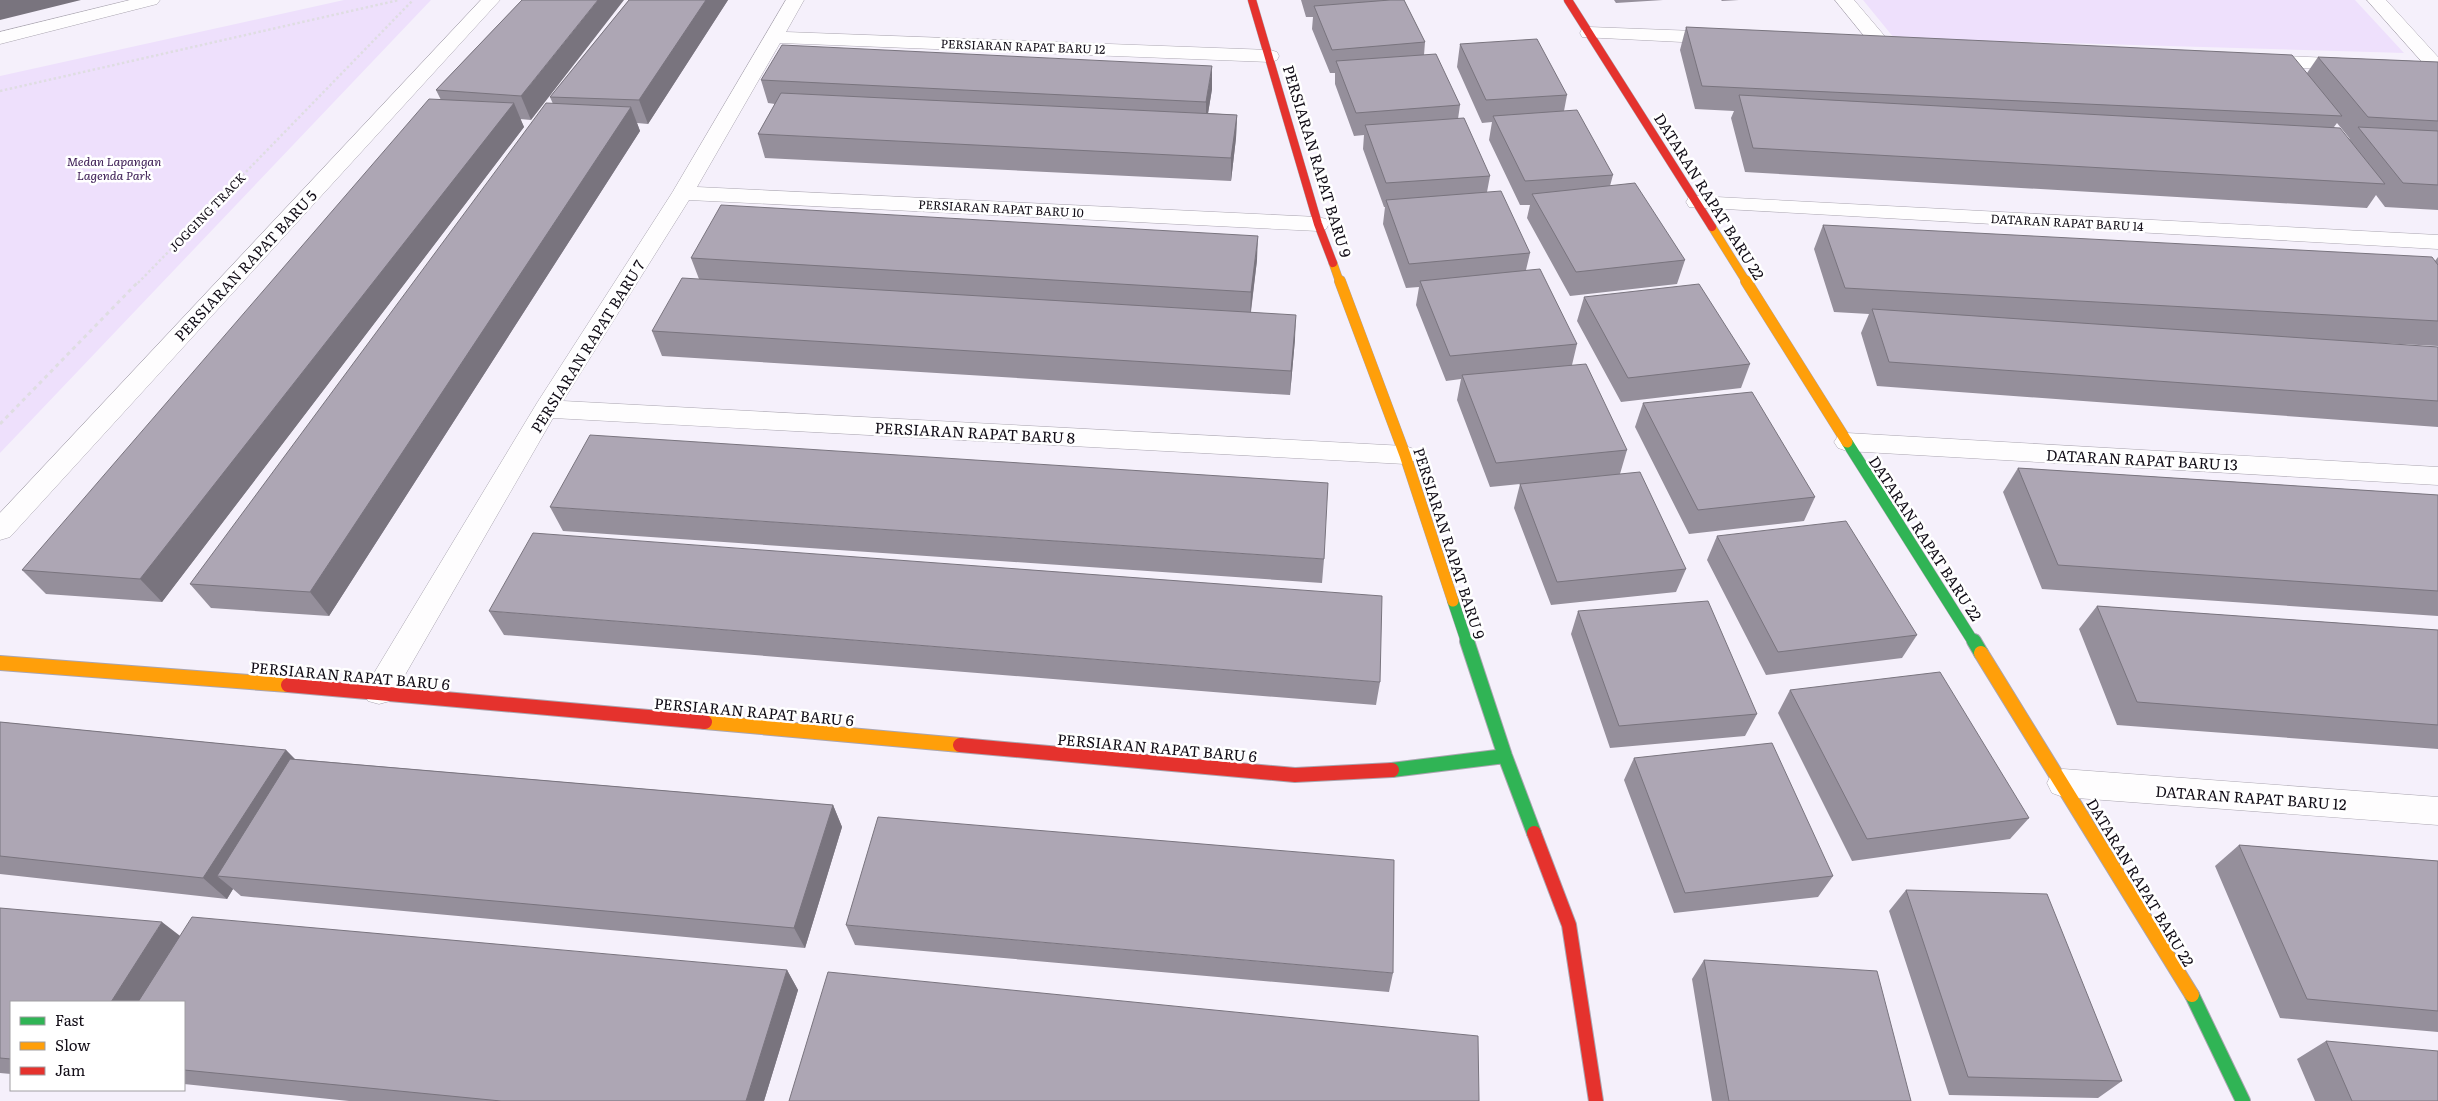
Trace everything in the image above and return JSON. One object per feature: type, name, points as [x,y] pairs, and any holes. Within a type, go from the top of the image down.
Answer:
[{"type":"street","points":[[0,38],[151,0]]},
{"type":"street","name":"PERSIARAN RAPAT BARU 5","points":[[0,530],[491,0]]},
{"type":"street","name":"PERSIARAN RAPAT BARU 7","points":[[379,692],[546,409],[683,193],[795,0]]},
{"type":"street","name":"PERSIARAN RAPAT BARU 9","points":[[1252,0],[1318,224],[1405,455],[1505,756],[1569,925],[1596,1101]]},
{"type":"street","name":"DATARAN RAPAT BARU 22","points":[[1568,0],[2064,783],[2192,994],[2243,1101]]},
{"type":"street","points":[[1844,0],[1881,44]]},
{"type":"street","points":[[2376,0],[2438,68]]},
{"type":"street","points":[[1589,33],[1745,39]]},
{"type":"street","name":"PERSIARAN RAPAT BARU 12","points":[[775,37],[1270,56]]},
{"type":"street","points":[[1861,44],[1901,45]]},
{"type":"street","points":[[2249,60],[2368,66]]},
{"type":"street","points":[[2418,68],[2438,68]]},
{"type":"street","name":"PERSIARAN RAPAT BARU 10","points":[[683,193],[1318,224]]},
{"type":"street","name":"DATARAN RAPAT BARU 14","points":[[1697,202],[2438,242]]},
{"type":"street","name":"PERSIARAN RAPAT BARU 8","points":[[546,409],[1405,455]]},
{"type":"street","name":"DATARAN RAPAT BARU 13","points":[[1847,442],[2438,476]]},
{"type":"street","name":"PERSIARAN RAPAT BARU 6","points":[[0,663],[379,692],[1295,775],[1399,770],[1505,756]]},
{"type":"street","name":"DATARAN RAPAT BARU 12","points":[[2064,783],[2438,811]]},
{"type":"path","points":[[0,91],[399,0]]},
{"type":"path","name":"JOGGING TRACK","points":[[0,424],[413,0]]},
{"type":"green space","name":"Medan Lapangan Lagenda Park","points":[[344,0],[431,0],[0,453],[0,76]]},
{"type":"green space","points":[[1863,0],[2355,0],[2404,53],[1894,38]]},
{"type":"building","points":[[522,0],[598,0],[521,96],[436,90]]},
{"type":"building","points":[[629,0],[706,0],[639,100],[550,97]]},
{"type":"building","points":[[1404,0],[1425,42],[1332,50],[1314,6]]},
{"type":"building","points":[[1686,27],[2292,55],[2342,116],[1702,86]]},
{"type":"building","points":[[1537,39],[1567,95],[1486,100],[1460,44]]},
{"type":"building","points":[[782,45],[1212,66],[1206,102],[761,80]]},
{"type":"building","points":[[1436,54],[1460,105],[1356,113],[1336,61]]},
{"type":"building","points":[[2318,57],[2438,62],[2438,121],[2368,117]]},
{"type":"building","points":[[781,93],[1237,115],[1231,158],[758,134]]},
{"type":"building","points":[[1739,95],[2340,128],[2385,184],[1753,148]]},
{"type":"building","points":[[429,99],[514,103],[140,579],[22,570]]},
{"type":"building","points":[[546,103],[631,107],[310,592],[190,584]]},
{"type":"building","points":[[1577,110],[1613,175],[1525,181],[1493,116]]},
{"type":"building","points":[[1464,118],[1490,176],[1386,183],[1365,125]]},
{"type":"building","points":[[2358,127],[2438,131],[2438,185],[2403,183]]},
{"type":"building","points":[[1635,183],[1685,260],[1576,272],[1532,194]]},
{"type":"building","points":[[1501,191],[1530,253],[1409,264],[1386,200]]},
{"type":"building","points":[[721,205],[1258,236],[1251,292],[691,258]]},
{"type":"building","points":[[1823,225],[2432,257],[2438,265],[2438,321],[1845,288]]},
{"type":"building","points":[[1540,269],[1577,344],[1450,356],[1420,281]]},
{"type":"building","points":[[682,278],[1296,315],[1291,371],[652,331]]},
{"type":"building","points":[[1699,284],[1750,364],[1628,378],[1584,297]]},
{"type":"building","points":[[1872,309],[2438,347],[2438,401],[1889,362]]},
{"type":"building","points":[[1586,364],[1627,450],[1496,463],[1462,375]]},
{"type":"building","points":[[1752,392],[1815,497],[1698,510],[1643,403]]},
{"type":"building","points":[[590,435],[1328,483],[1324,559],[550,507]]},
{"type":"building","points":[[2018,468],[2438,495],[2438,591],[2058,565]]},
{"type":"building","points":[[1640,472],[1686,569],[1557,582],[1520,484]]},
{"type":"building","points":[[1846,521],[1917,635],[1778,652],[1717,536]]},
{"type":"building","points":[[533,533],[1382,596],[1380,682],[489,611]]},
{"type":"building","points":[[1708,601],[1757,714],[1619,726],[1578,611]]},
{"type":"building","points":[[2097,606],[2438,630],[2438,725],[2137,702]]},
{"type":"building","points":[[1940,672],[2029,818],[1867,839],[1790,690]]},
{"type":"building","points":[[0,722],[286,750],[203,878],[0,856]]},
{"type":"building","points":[[1772,743],[1833,876],[1685,893],[1634,758]]},
{"type":"building","points":[[290,759],[833,805],[794,928],[217,876]]},
{"type":"building","points":[[878,817],[1394,860],[1393,973],[846,925]]},
{"type":"building","points":[[2239,845],[2438,861],[2438,1011],[2307,999]]},
{"type":"building","points":[[1906,890],[2047,894],[2122,1081],[1968,1077]]},
{"type":"building","points":[[0,908],[162,922],[112,1001],[10,1001],[10,1059],[0,1058]]},
{"type":"building","points":[[192,917],[787,970],[746,1101],[501,1101],[185,1070],[185,1001],[139,1001]]},
{"type":"building","points":[[1704,960],[1877,971],[1911,1101],[1729,1101]]},
{"type":"building","points":[[828,972],[1478,1036],[1479,1101],[789,1101]]},
{"type":"building","points":[[2326,1041],[2438,1051],[2438,1101],[2352,1101]]},
{"type":"traffic: fast","points":[[1847,442],[1981,653]]},
{"type":"traffic: fast","points":[[1453,601],[1505,756],[1534,833]]},
{"type":"traffic: fast","points":[[1392,770],[1505,756]]},
{"type":"traffic: fast","points":[[2192,995],[2243,1101]]},
{"type":"traffic: slow","points":[[1712,227],[1847,442]]},
{"type":"traffic: slow","points":[[1333,263],[1405,455],[1453,601]]},
{"type":"traffic: slow","points":[[1981,653],[2192,995]]},
{"type":"traffic: slow","points":[[0,663],[288,685]]},
{"type":"traffic: slow","points":[[705,722],[960,745]]},
{"type":"traffic: jam","points":[[1252,0],[1318,224],[1333,263]]},
{"type":"traffic: jam","points":[[1568,0],[1712,227]]},
{"type":"traffic: jam","points":[[288,685],[705,722]]},
{"type":"traffic: jam","points":[[960,745],[1295,775],[1392,770]]},
{"type":"traffic: jam","points":[[1534,833],[1569,925],[1596,1101]]}]
